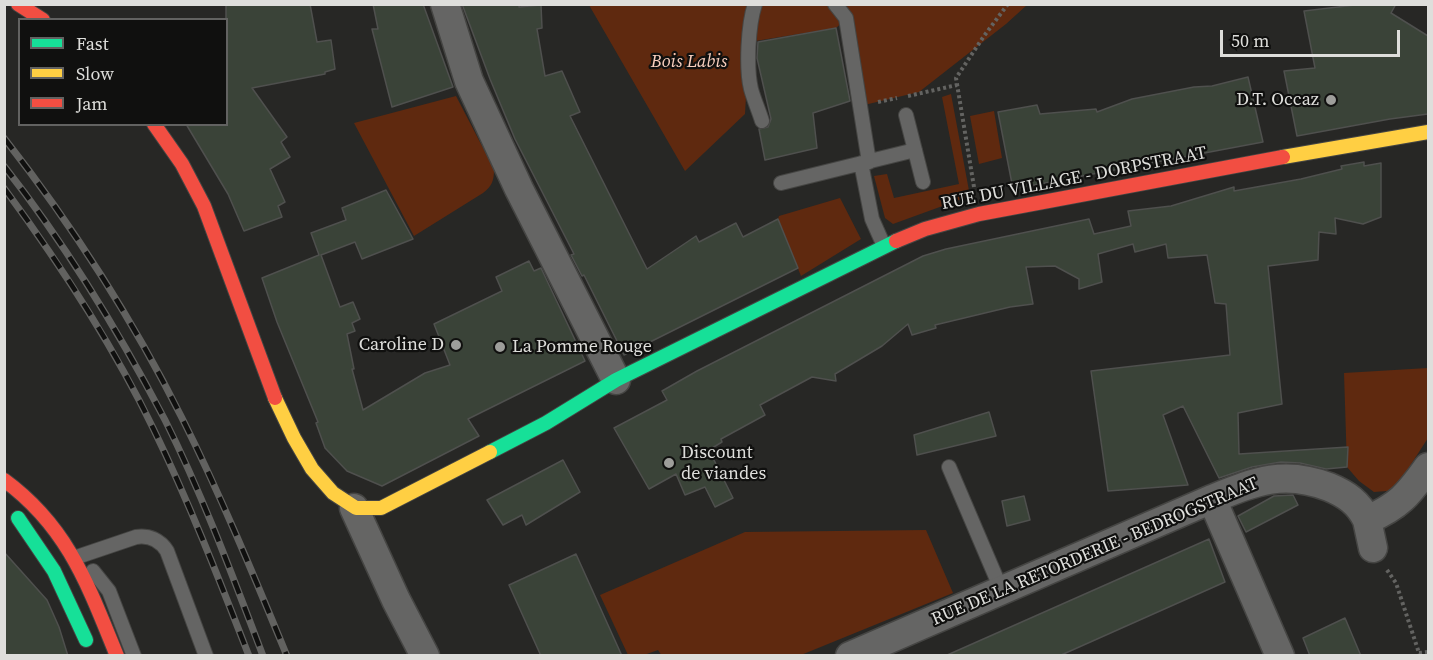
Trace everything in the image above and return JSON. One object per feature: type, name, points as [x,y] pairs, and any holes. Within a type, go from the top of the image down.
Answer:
[{"type":"street","points":[[18,4],[40,18]]},
{"type":"street","points":[[445,4],[469,81],[519,189],[616,380]]},
{"type":"street","points":[[155,126],[176,156],[202,202],[267,377],[294,440],[327,487],[354,508],[399,607],[425,656]]},
{"type":"street","name":"RUE DU VILLAGE - DORPSTRAAT","points":[[354,508],[372,511],[381,508],[546,423],[616,380],[884,246],[924,229],[979,214],[1428,132]]},
{"type":"street","points":[[1366,520],[1400,502],[1428,467]]},
{"type":"street","name":"RUE DE LA RETORDERIE - BEDROGSTRAAT","points":[[850,656],[1212,499],[1256,483],[1292,477],[1303,478],[1337,491],[1356,503],[1366,520],[1373,548]]},
{"type":"street","points":[[4,480],[35,502],[74,558],[117,656]]},
{"type":"street","points":[[1212,499],[1280,656]]},
{"type":"street","points":[[7,504],[28,531],[61,583],[92,656]]},
{"type":"lane","points":[[755,4],[751,16],[749,42],[751,88],[762,121]]},
{"type":"lane","points":[[835,4],[846,18],[872,219],[884,246]]},
{"type":"lane","points":[[906,115],[922,182]]},
{"type":"lane","points":[[781,183],[915,150]]},
{"type":"lane","points":[[949,466],[1002,589]]},
{"type":"lane","points":[[47,560],[74,558],[136,537],[146,536],[159,542],[167,551],[206,656]]},
{"type":"lane","points":[[74,558],[90,568],[106,585],[134,656]]},
{"type":"path","points":[[979,214],[956,78],[1008,4]]},
{"type":"path","points":[[1373,548],[1396,583],[1419,654],[1428,652]]},
{"type":"green space","name":"Bois Labis","points":[[589,5],[1027,5],[919,92],[860,106],[846,19],[836,28],[749,42],[745,114],[685,171]]},
{"type":"green space","points":[[951,94],[970,196],[893,224],[885,218],[874,176],[887,174],[894,198],[959,184],[942,97]]},
{"type":"green space","points":[[456,96],[494,169],[493,180],[483,193],[414,236],[354,123]]},
{"type":"green space","points":[[994,111],[1002,158],[979,164],[970,116]]},
{"type":"green space","points":[[840,198],[861,239],[801,276],[778,219],[779,216]]},
{"type":"green space","points":[[1428,368],[1428,438],[1397,486],[1387,491],[1374,492],[1359,481],[1347,467],[1344,373]]},
{"type":"green space","points":[[926,530],[953,593],[801,655],[662,656],[658,650],[644,655],[628,655],[600,595],[745,532]]},
{"type":"building","points":[[226,4],[310,4],[317,42],[331,40],[335,69],[325,74],[252,88],[287,137],[281,142],[290,157],[270,169],[285,202],[278,206],[282,217],[244,231],[228,194],[187,126],[228,126],[228,18],[226,18]]},
{"type":"building","points":[[373,4],[423,4],[453,87],[392,107],[372,29],[378,29]]},
{"type":"building","points":[[462,4],[519,4],[519,7],[541,5],[542,28],[537,29],[545,76],[562,71],[580,112],[570,116],[647,269],[696,236],[699,242],[736,223],[743,237],[778,219],[798,268],[624,355],[584,275],[582,276],[571,255],[574,254],[515,139]]},
{"type":"building","points":[[1363,4],[1396,4],[1391,13],[1428,36],[1428,114],[1297,136],[1284,71],[1315,68],[1304,11]]},
{"type":"building","points":[[836,28],[850,101],[813,113],[817,148],[765,160],[759,129],[768,127],[771,119],[757,58],[758,42]]},
{"type":"building","points":[[1248,77],[1263,142],[1013,189],[998,112],[1037,105],[1040,114],[1096,109],[1097,112],[1132,99],[1194,87],[1212,86]]},
{"type":"building","points":[[1364,162],[1364,166],[1381,163],[1381,217],[1363,224],[1335,218],[1336,234],[1319,232],[1318,260],[1268,266],[1282,404],[1238,413],[1239,454],[1348,447],[1347,467],[1326,469],[1300,463],[1281,462],[1252,467],[1219,478],[1183,406],[1163,415],[1188,485],[1108,491],[1091,371],[1230,355],[1226,304],[1215,303],[1207,255],[1168,258],[1166,244],[1135,252],[1133,244],[1098,254],[1102,282],[1079,289],[1079,279],[1055,266],[1026,267],[1033,304],[1010,307],[935,325],[936,328],[912,335],[908,324],[882,346],[835,374],[836,381],[812,377],[760,405],[765,415],[721,439],[722,442],[709,450],[733,498],[715,507],[705,487],[685,495],[676,474],[649,489],[614,428],[667,400],[662,391],[697,371],[923,256],[946,249],[1089,219],[1094,234],[1131,226],[1128,211],[1171,206],[1234,187],[1234,191],[1301,179],[1342,169],[1341,166]]},
{"type":"building","points":[[386,190],[413,239],[362,259],[355,242],[321,255],[340,307],[353,302],[360,319],[352,323],[355,331],[347,334],[354,369],[352,369],[363,410],[425,373],[450,365],[434,324],[502,291],[496,277],[529,261],[534,271],[541,268],[585,361],[468,419],[479,436],[382,486],[347,471],[325,448],[316,423],[318,422],[277,322],[262,278],[319,255],[311,233],[346,220],[342,208]]},
{"type":"building","points":[[989,412],[996,436],[917,455],[914,435]]},
{"type":"building","points":[[563,460],[580,492],[526,525],[522,515],[503,525],[487,500]]},
{"type":"building","points":[[1293,495],[1298,505],[1246,532],[1238,516],[1274,496]]},
{"type":"building","points":[[1024,496],[1030,520],[1007,526],[1002,501]]},
{"type":"building","points":[[1209,539],[1225,582],[1059,656],[945,656]]},
{"type":"building","points":[[4,552],[47,600],[68,656],[4,656]]},
{"type":"building","points":[[576,554],[622,656],[541,656],[509,585]]},
{"type":"building","points":[[1345,618],[1361,656],[1310,656],[1303,638]]},
{"type":"railway","points":[[4,138],[54,205],[100,274],[163,381],[224,506],[287,656]]},
{"type":"railway","points":[[4,166],[70,258],[129,354],[165,420],[205,507],[263,656]]},
{"type":"railway","points":[[4,188],[84,305],[137,396],[191,512],[249,656]]},
{"type":"traffic: fast","points":[[490,452],[546,423],[616,380],[896,241]]},
{"type":"traffic: fast","points":[[18,518],[54,571],[86,640]]},
{"type":"traffic: slow","points":[[1283,157],[1428,132]]},
{"type":"traffic: slow","points":[[275,398],[312,469],[333,493],[356,508],[381,508],[490,452]]},
{"type":"traffic: jam","points":[[18,4],[40,18]]},
{"type":"traffic: jam","points":[[155,126],[182,164],[204,206],[275,398]]},
{"type":"traffic: jam","points":[[896,241],[925,229],[979,214],[1283,157]]},
{"type":"traffic: jam","points":[[4,480],[45,517],[74,559],[117,656]]},
{"type":"place","name":"D.T. Occaz","points":[[1331,100]]},
{"type":"place","name":"Caroline D","points":[[456,345]]},
{"type":"place","name":"La Pomme Rouge","points":[[500,347]]},
{"type":"place","name":"Discount de viandes","points":[[669,463]]}]
